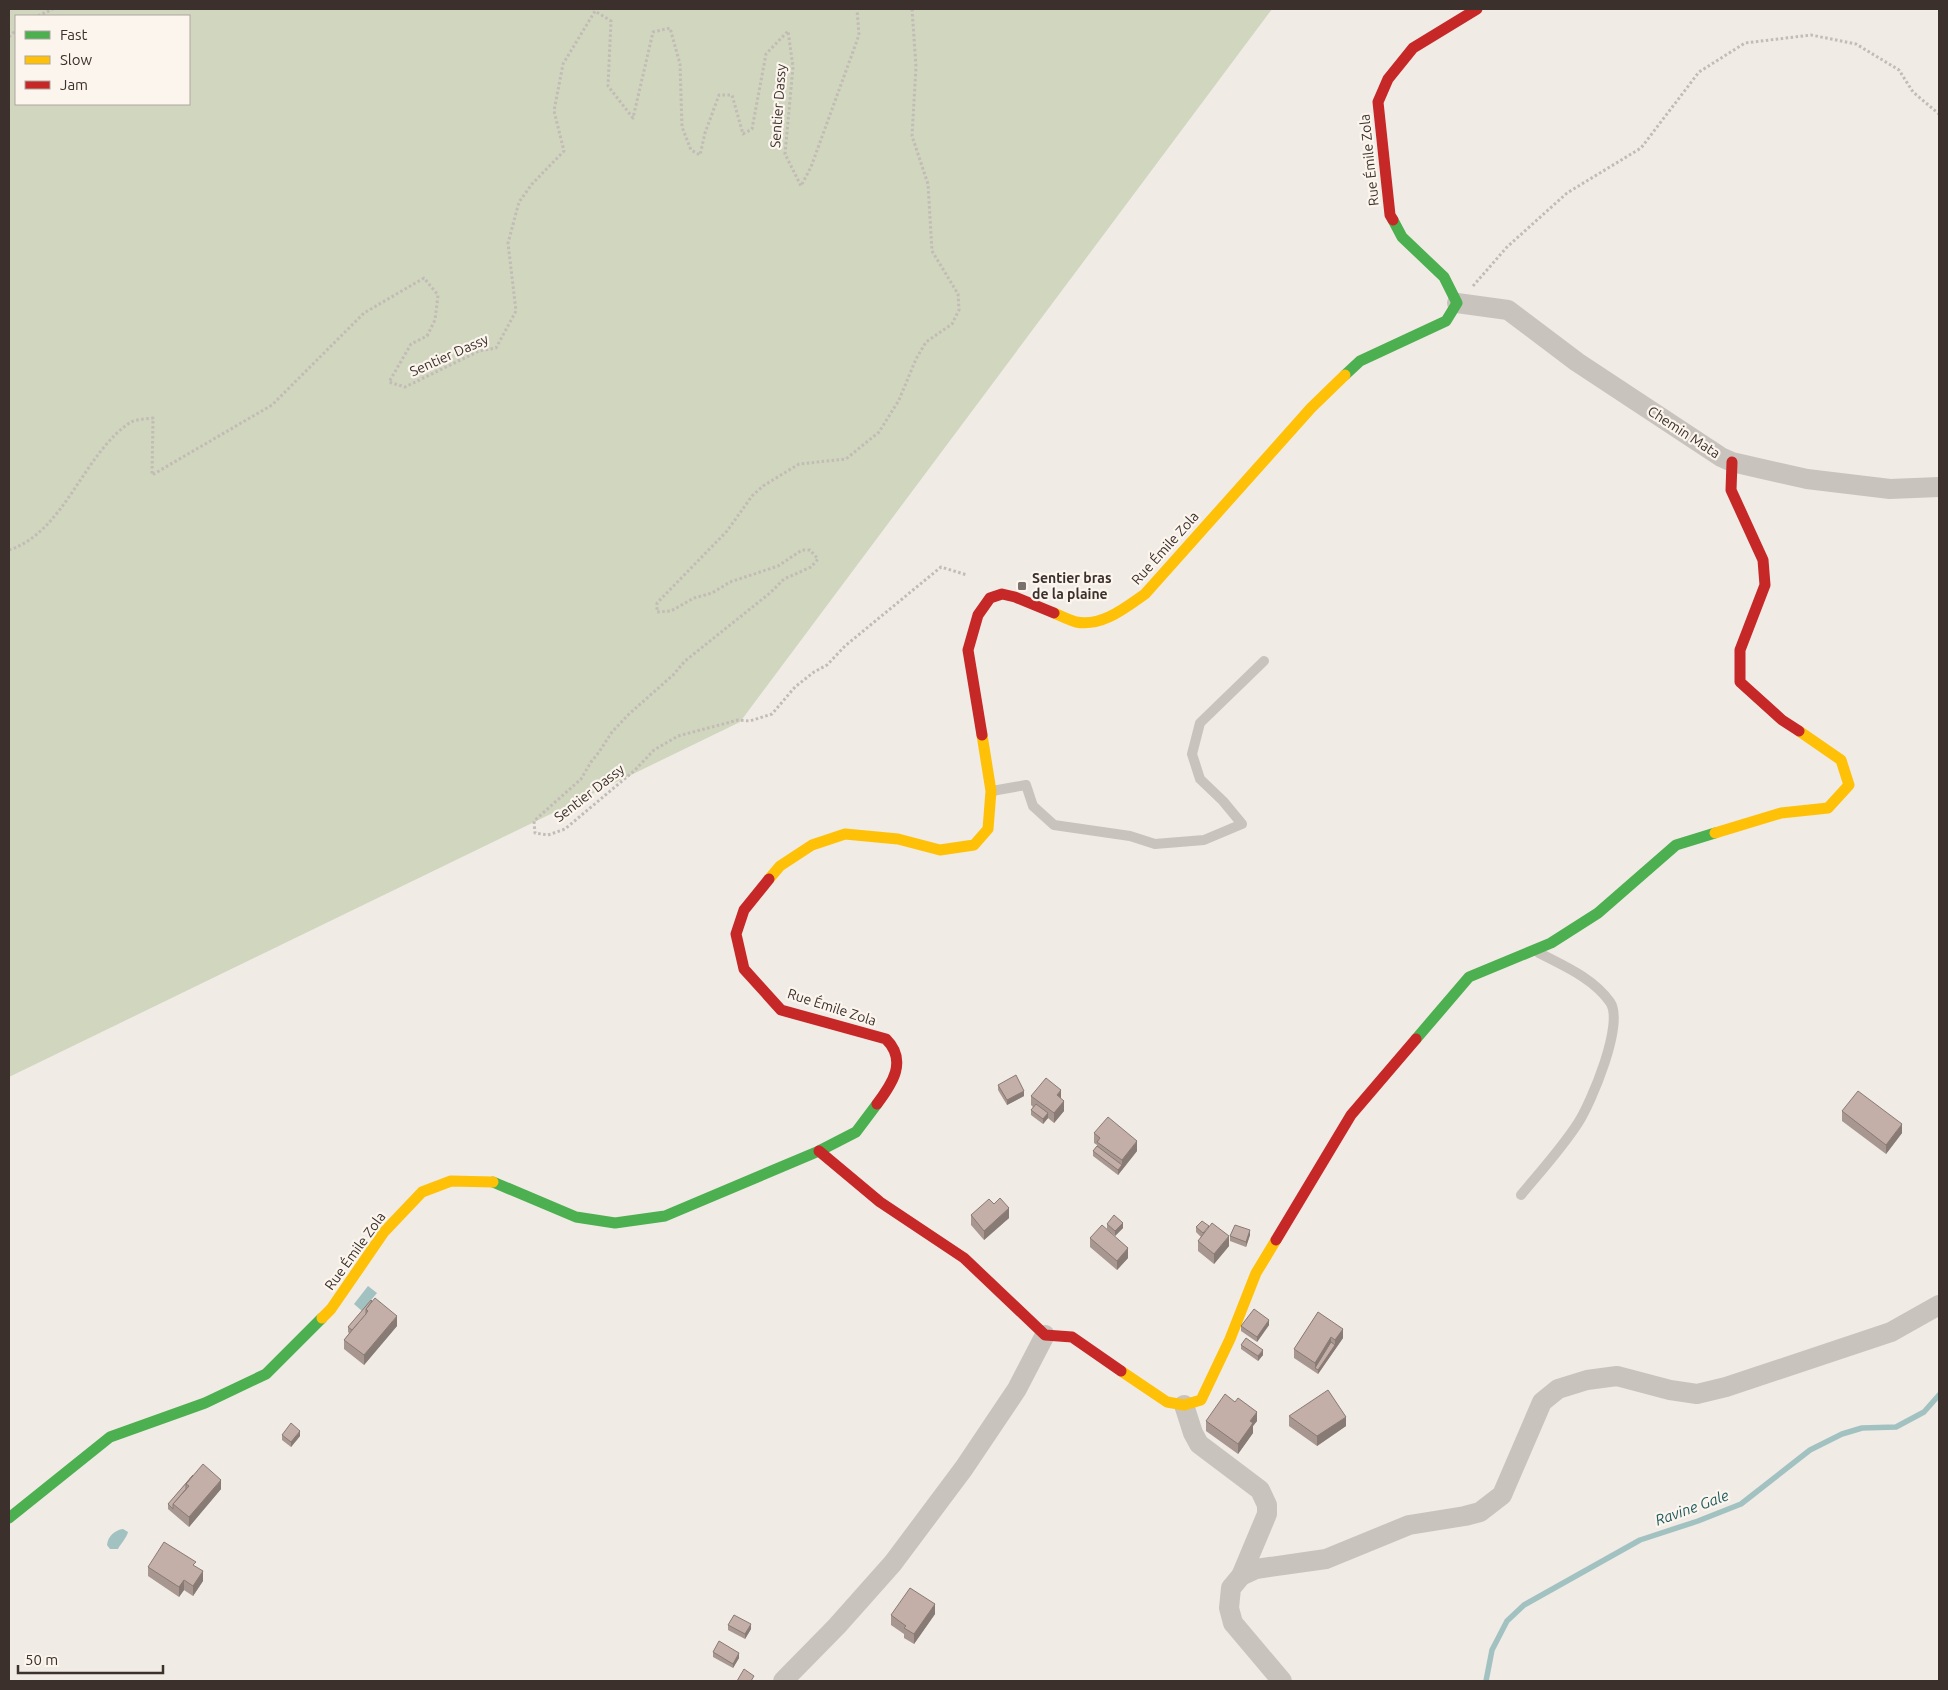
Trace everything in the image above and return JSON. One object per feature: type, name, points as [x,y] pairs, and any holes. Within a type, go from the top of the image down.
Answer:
[{"type":"main road","name":"Rue Émile Zola","points":[[9,1518],[110,1437],[205,1403],[266,1374],[331,1309],[384,1232],[422,1192],[451,1181],[491,1181],[576,1218],[615,1223],[665,1216],[819,1151],[856,1132],[887,1090],[896,1070],[897,1056],[893,1046],[886,1039],[781,1010],[744,969],[736,934],[744,910],[780,866],[812,845],[845,834],[898,839],[940,850],[974,845],[988,829],[991,791],[968,650],[978,615],[990,598],[1002,594],[1015,596],[1077,622],[1095,621],[1113,616],[1145,594],[1310,408],[1360,361],[1446,321],[1457,303],[1444,277],[1402,237],[1390,216],[1378,102],[1388,79],[1413,48],[1477,9]]},
{"type":"main road","points":[[819,1151],[880,1202],[964,1258],[1045,1335],[1072,1337],[1167,1402],[1184,1405],[1201,1400],[1230,1339],[1256,1274],[1351,1114],[1469,977],[1551,943],[1598,913],[1676,845],[1781,812],[1828,808],[1849,785],[1841,760],[1782,720],[1740,682],[1740,650],[1765,585],[1763,560],[1731,490],[1732,462]]},
{"type":"street","name":"Chemin Mata","points":[[1457,303],[1508,310],[1577,362],[1721,457],[1732,462],[1817,481],[1890,489],[1939,487]]},
{"type":"street","points":[[1241,1576],[1256,1569],[1326,1559],[1408,1525],[1480,1512],[1502,1495],[1542,1402],[1558,1389],[1587,1380],[1617,1376],[1670,1390],[1697,1394],[1726,1387],[1891,1332],[1939,1305]]},
{"type":"street","points":[[783,1681],[837,1626],[894,1563],[964,1468],[1017,1388],[1045,1335]]},
{"type":"street","points":[[1184,1405],[1187,1419],[1199,1444],[1260,1490],[1268,1505],[1267,1514],[1241,1576],[1231,1588],[1229,1608],[1233,1622],[1282,1681]]},
{"type":"lane","points":[[991,791],[1026,784],[1033,806],[1054,825],[1122,835],[1155,844],[1204,840],[1242,824],[1223,801],[1200,779],[1192,754],[1200,723],[1264,662]]},
{"type":"lane","points":[[1521,1195],[1578,1123],[1600,1077],[1614,1026],[1612,1004],[1591,981],[1534,950]]},
{"type":"path","points":[[40,15],[54,9]]},
{"type":"path","name":"Sentier Dassy","points":[[9,550],[17,548],[47,526],[112,438],[132,421],[153,418],[152,475],[272,405],[364,313],[424,278],[438,295],[435,320],[427,336],[411,344],[389,382],[405,387],[479,351],[496,348],[516,311],[508,242],[519,202],[532,184],[564,151],[554,111],[563,64],[595,11],[611,21],[608,86],[632,118],[653,32],[670,28],[680,64],[682,127],[691,150],[700,155],[705,133],[719,95],[732,95],[743,134],[752,129],[766,54],[788,31],[793,67],[785,154],[801,186],[811,167],[859,35],[858,9]]},
{"type":"path","name":"Sentier Dassy","points":[[912,9],[916,67],[912,136],[928,184],[932,251],[958,294],[959,310],[952,324],[926,342],[916,359],[899,400],[879,432],[846,459],[799,464],[763,486],[752,496],[727,532],[657,603],[657,612],[671,611],[694,598],[712,593],[730,582],[778,566],[802,550],[810,550],[818,559],[811,567],[784,579],[720,635],[702,646],[629,714],[612,732],[581,779],[534,821],[535,834],[548,835],[566,829],[634,771],[654,750],[678,736],[738,720],[750,721],[772,714],[795,687],[827,664],[845,646],[941,567],[967,575]]},
{"type":"path","points":[[1457,303],[1507,247],[1567,193],[1641,148],[1699,72],[1746,43],[1811,35],[1856,44],[1899,70],[1913,92],[1939,114]]},
{"type":"green space","points":[[9,9],[1272,9],[740,722],[9,1077]]},
{"type":"water","points":[[368,1286],[377,1293],[362,1311],[354,1304]]},
{"type":"water","points":[[123,1529],[128,1532],[125,1539],[118,1549],[110,1549],[107,1545],[110,1536]]},
{"type":"building","points":[[1016,1075],[1024,1091],[1007,1100],[998,1085]]},
{"type":"building","points":[[1046,1078],[1061,1090],[1057,1095],[1064,1101],[1054,1113],[1031,1096]]},
{"type":"building","points":[[1858,1091],[1902,1124],[1886,1145],[1842,1111]]},
{"type":"building","points":[[1036,1104],[1048,1113],[1043,1119],[1031,1110]]},
{"type":"building","points":[[1108,1117],[1137,1141],[1122,1160],[1097,1142],[1100,1138],[1094,1133]]},
{"type":"building","points":[[1097,1146],[1122,1165],[1118,1170],[1093,1151]]},
{"type":"building","points":[[1000,1198],[1009,1208],[984,1231],[971,1215],[989,1199],[994,1204]]},
{"type":"building","points":[[1114,1215],[1123,1223],[1115,1231],[1107,1224]]},
{"type":"building","points":[[1202,1221],[1209,1226],[1203,1233],[1196,1227]]},
{"type":"building","points":[[1212,1223],[1229,1236],[1214,1254],[1198,1241]]},
{"type":"building","points":[[1102,1225],[1128,1248],[1117,1261],[1090,1238]]},
{"type":"building","points":[[1235,1225],[1250,1230],[1246,1242],[1230,1236]]},
{"type":"building","points":[[375,1298],[397,1316],[364,1355],[344,1340],[368,1311],[366,1309]]},
{"type":"building","points":[[371,1300],[366,1309],[366,1314],[352,1330],[348,1327]]},
{"type":"building","points":[[1254,1309],[1269,1320],[1257,1337],[1241,1326]]},
{"type":"building","points":[[1318,1312],[1343,1329],[1335,1340],[1331,1337],[1315,1363],[1294,1349]]},
{"type":"building","points":[[1246,1338],[1263,1350],[1258,1356],[1241,1345]]},
{"type":"building","points":[[1331,1342],[1335,1345],[1318,1370],[1315,1368]]},
{"type":"building","points":[[1328,1390],[1346,1417],[1317,1436],[1289,1416]]},
{"type":"building","points":[[1225,1394],[1235,1402],[1238,1398],[1257,1412],[1250,1421],[1253,1423],[1238,1444],[1206,1421]]},
{"type":"building","points":[[291,1423],[300,1431],[291,1442],[282,1435]]},
{"type":"building","points":[[203,1464],[221,1480],[189,1517],[173,1504],[189,1486],[186,1484]]},
{"type":"building","points":[[193,1475],[186,1484],[186,1489],[173,1504],[173,1509],[168,1504]]},
{"type":"building","points":[[164,1542],[196,1562],[193,1565],[203,1571],[193,1586],[184,1580],[179,1587],[148,1567]]},
{"type":"building","points":[[910,1588],[935,1604],[914,1634],[904,1628],[906,1626],[891,1615]]},
{"type":"building","points":[[734,1615],[751,1624],[745,1634],[728,1625]]},
{"type":"building","points":[[719,1641],[739,1653],[733,1664],[713,1652]]},
{"type":"building","points":[[744,1669],[754,1676],[751,1681],[737,1681]]},
{"type":"waterway","name":"Ravine Gale","points":[[1486,1681],[1492,1650],[1507,1621],[1524,1605],[1640,1540],[1698,1521],[1741,1504],[1810,1450],[1842,1434],[1862,1428],[1896,1427],[1924,1412],[1939,1395]]},
{"type":"traffic: fast","points":[[1345,375],[1360,361],[1446,321],[1457,303],[1444,277],[1402,237],[1393,220]]},
{"type":"traffic: fast","points":[[1416,1039],[1469,977],[1551,943],[1598,913],[1676,845],[1715,833]]},
{"type":"traffic: fast","points":[[493,1182],[576,1217],[615,1223],[665,1216],[819,1151],[856,1132],[877,1104]]},
{"type":"traffic: fast","points":[[9,1518],[110,1437],[205,1403],[266,1374],[322,1318]]},
{"type":"traffic: slow","points":[[1054,613],[1076,622],[1095,622],[1113,615],[1145,594],[1311,408],[1345,375]]},
{"type":"traffic: slow","points":[[1715,833],[1781,813],[1828,808],[1849,785],[1841,760],[1799,731]]},
{"type":"traffic: slow","points":[[769,879],[780,866],[812,845],[845,834],[898,839],[940,850],[974,845],[988,829],[991,791],[982,735]]},
{"type":"traffic: slow","points":[[322,1318],[331,1309],[384,1232],[422,1192],[451,1181],[493,1182]]},
{"type":"traffic: slow","points":[[1121,1371],[1167,1402],[1184,1405],[1201,1400],[1230,1339],[1256,1273],[1276,1240]]},
{"type":"traffic: jam","points":[[1393,220],[1390,215],[1378,102],[1388,79],[1413,48],[1477,9]]},
{"type":"traffic: jam","points":[[1732,462],[1731,490],[1763,560],[1765,585],[1740,650],[1740,682],[1782,720],[1799,731]]},
{"type":"traffic: jam","points":[[982,735],[968,650],[978,615],[990,598],[1002,594],[1015,597],[1054,613]]},
{"type":"traffic: jam","points":[[769,879],[744,910],[736,934],[744,969],[781,1010],[886,1039],[893,1047],[897,1064],[892,1080],[877,1104]]},
{"type":"traffic: jam","points":[[1276,1240],[1351,1115],[1416,1039]]},
{"type":"traffic: jam","points":[[819,1151],[880,1202],[964,1258],[1045,1335],[1072,1337],[1121,1371]]},
{"type":"place","name":"Sentier bras de la plaine","points":[[1022,586]]}]
